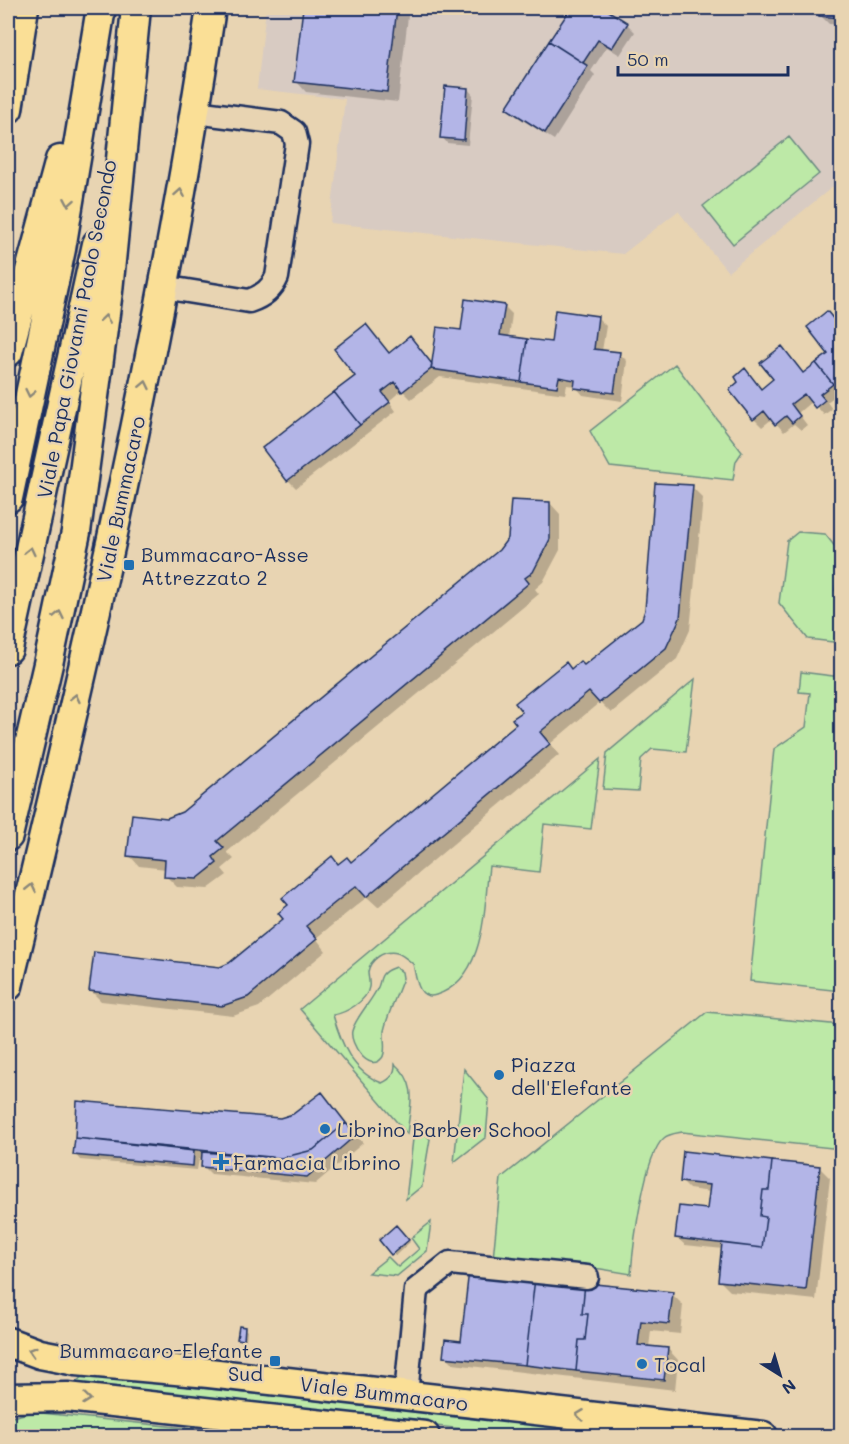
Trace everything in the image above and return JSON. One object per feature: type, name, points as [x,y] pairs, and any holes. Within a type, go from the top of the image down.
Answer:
[{"type":"main road","points":[[8,110],[24,8]]},
{"type":"main road","name":"Viale Papa Giovanni Paolo Secondo","points":[[8,498],[61,249],[101,8]]},
{"type":"main road","points":[[8,836],[76,532],[108,291],[136,8]]},
{"type":"main road","name":"Viale Papa Giovanni Paolo Secondo","points":[[8,649],[95,254],[136,8]]},
{"type":"main road","name":"Viale Bummacaro","points":[[8,986],[89,642],[146,378],[212,8]]},
{"type":"main road","points":[[8,352],[50,193],[96,40]]},
{"type":"main road","name":"Viale Bummacaro","points":[[8,1342],[40,1354],[76,1361],[209,1373],[763,1437]]},
{"type":"main road","points":[[8,1398],[67,1397],[425,1437]]},
{"type":"street","points":[[163,287],[249,301],[269,289],[277,277],[297,144],[294,132],[281,123],[195,112]]},
{"type":"street","points":[[406,1395],[416,1290],[450,1263],[587,1277]]},
{"type":"shaded area","points":[[266,8],[841,8],[841,180],[728,272],[678,211],[623,254],[330,223],[345,99],[257,89]]},
{"type":"green space","points":[[789,137],[819,174],[733,244],[703,206]]},
{"type":"green space","points":[[675,364],[742,452],[736,461],[733,480],[610,467],[590,431]]},
{"type":"green space","points":[[798,532],[825,534],[840,553],[835,590],[841,597],[841,643],[808,639],[779,603],[787,541]]},
{"type":"green space","points":[[801,672],[841,677],[841,991],[750,981],[774,749],[806,727],[810,693],[799,692]]},
{"type":"green space","points":[[695,679],[686,752],[652,749],[641,759],[638,791],[603,789],[607,753]]},
{"type":"green space","points":[[600,759],[591,829],[544,824],[539,872],[489,866],[479,940],[465,974],[452,987],[436,995],[425,994],[418,986],[413,964],[399,954],[387,953],[375,959],[369,967],[369,987],[364,997],[350,1009],[333,1015],[344,1046],[363,1072],[382,1083],[392,1076],[395,1064],[403,1072],[411,1096],[407,1134],[300,1009]]},
{"type":"green space","points":[[395,967],[402,972],[403,978],[384,1031],[385,1049],[382,1058],[377,1062],[371,1062],[366,1060],[357,1049],[352,1031],[379,985],[382,975]]},
{"type":"green space","points":[[707,1012],[841,1025],[841,1149],[682,1132],[670,1135],[664,1138],[657,1147],[645,1181],[631,1274],[493,1259],[501,1178]]},
{"type":"green space","points":[[464,1069],[489,1100],[486,1137],[454,1162]]},
{"type":"green space","points":[[415,1122],[430,1139],[422,1186],[406,1199]]},
{"type":"green space","points":[[431,1222],[427,1251],[397,1276],[368,1273],[388,1257],[398,1267],[419,1249],[411,1238]]},
{"type":"green space","points":[[83,1376],[648,1436],[529,1436],[82,1388],[77,1386],[76,1382]]},
{"type":"green space","points":[[32,1412],[262,1436],[8,1436],[8,1418]]},
{"type":"building","points":[[303,8],[397,8],[387,92],[294,82]]},
{"type":"building","points":[[571,8],[604,8],[628,23],[612,48],[598,40],[583,63],[549,41]]},
{"type":"building","points":[[820,8],[842,8],[842,18],[819,16]]},
{"type":"building","points":[[549,41],[588,66],[545,133],[506,108]]},
{"type":"building","points":[[445,86],[468,88],[464,140],[440,138]]},
{"type":"building","points":[[465,299],[505,305],[500,335],[527,339],[521,382],[431,369],[437,327],[461,330]]},
{"type":"building","points":[[555,310],[598,316],[594,349],[620,352],[614,393],[574,388],[575,380],[559,377],[557,387],[521,382],[527,339],[551,342]]},
{"type":"building","points":[[827,311],[840,327],[842,326],[842,377],[833,384],[816,363],[828,354],[807,327]]},
{"type":"building","points":[[366,324],[389,353],[410,336],[432,364],[431,369],[402,392],[395,382],[382,392],[390,402],[360,425],[334,392],[355,376],[334,349]]},
{"type":"building","points":[[782,346],[803,373],[816,363],[833,384],[820,394],[825,400],[815,408],[804,394],[791,404],[800,416],[792,423],[786,416],[775,425],[764,411],[753,420],[729,390],[738,382],[735,377],[745,368],[761,389],[773,379],[760,363]]},
{"type":"building","points":[[334,392],[360,425],[287,481],[262,448]]},
{"type":"building","points":[[655,483],[693,485],[680,618],[666,648],[599,703],[589,692],[540,732],[550,744],[366,897],[356,886],[306,926],[317,939],[248,997],[222,1006],[89,991],[94,952],[220,967],[229,963],[283,919],[278,913],[288,905],[282,898],[332,856],[338,864],[347,857],[351,862],[516,724],[512,719],[522,712],[515,703],[566,662],[571,669],[580,661],[584,665],[642,619],[645,610]]},
{"type":"building","points":[[511,500],[550,502],[550,539],[533,572],[525,578],[529,583],[217,841],[224,848],[213,857],[217,863],[197,879],[164,877],[165,860],[127,856],[132,814],[167,818],[182,812],[499,550],[508,538]]},
{"type":"building","points":[[322,1092],[346,1123],[313,1150],[281,1158],[75,1138],[77,1101],[280,1118],[293,1114]]},
{"type":"building","points":[[346,1123],[356,1135],[307,1177],[201,1167],[202,1152],[281,1158],[313,1150]]},
{"type":"building","points":[[75,1138],[194,1151],[193,1166],[73,1155]]},
{"type":"building","points":[[683,1151],[772,1161],[769,1190],[763,1190],[760,1216],[766,1217],[762,1248],[675,1238],[679,1206],[707,1209],[710,1185],[680,1182]]},
{"type":"building","points":[[772,1161],[820,1166],[806,1290],[718,1281],[722,1243],[762,1248],[766,1217],[760,1216],[763,1190],[769,1190]]},
{"type":"building","points":[[396,1225],[409,1240],[391,1255],[379,1240]]},
{"type":"building","points":[[469,1270],[535,1278],[525,1365],[443,1357],[445,1339],[461,1341]]},
{"type":"building","points":[[535,1278],[585,1283],[582,1314],[588,1314],[585,1340],[579,1340],[576,1371],[525,1365]]},
{"type":"building","points":[[585,1283],[673,1292],[669,1324],[641,1321],[638,1345],[668,1348],[664,1380],[576,1371],[579,1340],[585,1340],[588,1314],[582,1314]]},
{"type":"building","points":[[239,1326],[245,1327],[244,1340],[237,1339]]},
{"type":"place","name":"Bummacaro-Asse Attrezzato 2","points":[[129,565]]},
{"type":"place","name":"Piazza dell'Elefante","points":[[499,1075]]},
{"type":"place","name":"Librino Barber School","points":[[325,1129]]},
{"type":"place","name":"Farmacia Librino","points":[[221,1162]]},
{"type":"place","name":"Bummacaro-Elefante Sud","points":[[275,1361]]},
{"type":"place","name":"Tocal","points":[[642,1364]]}]
